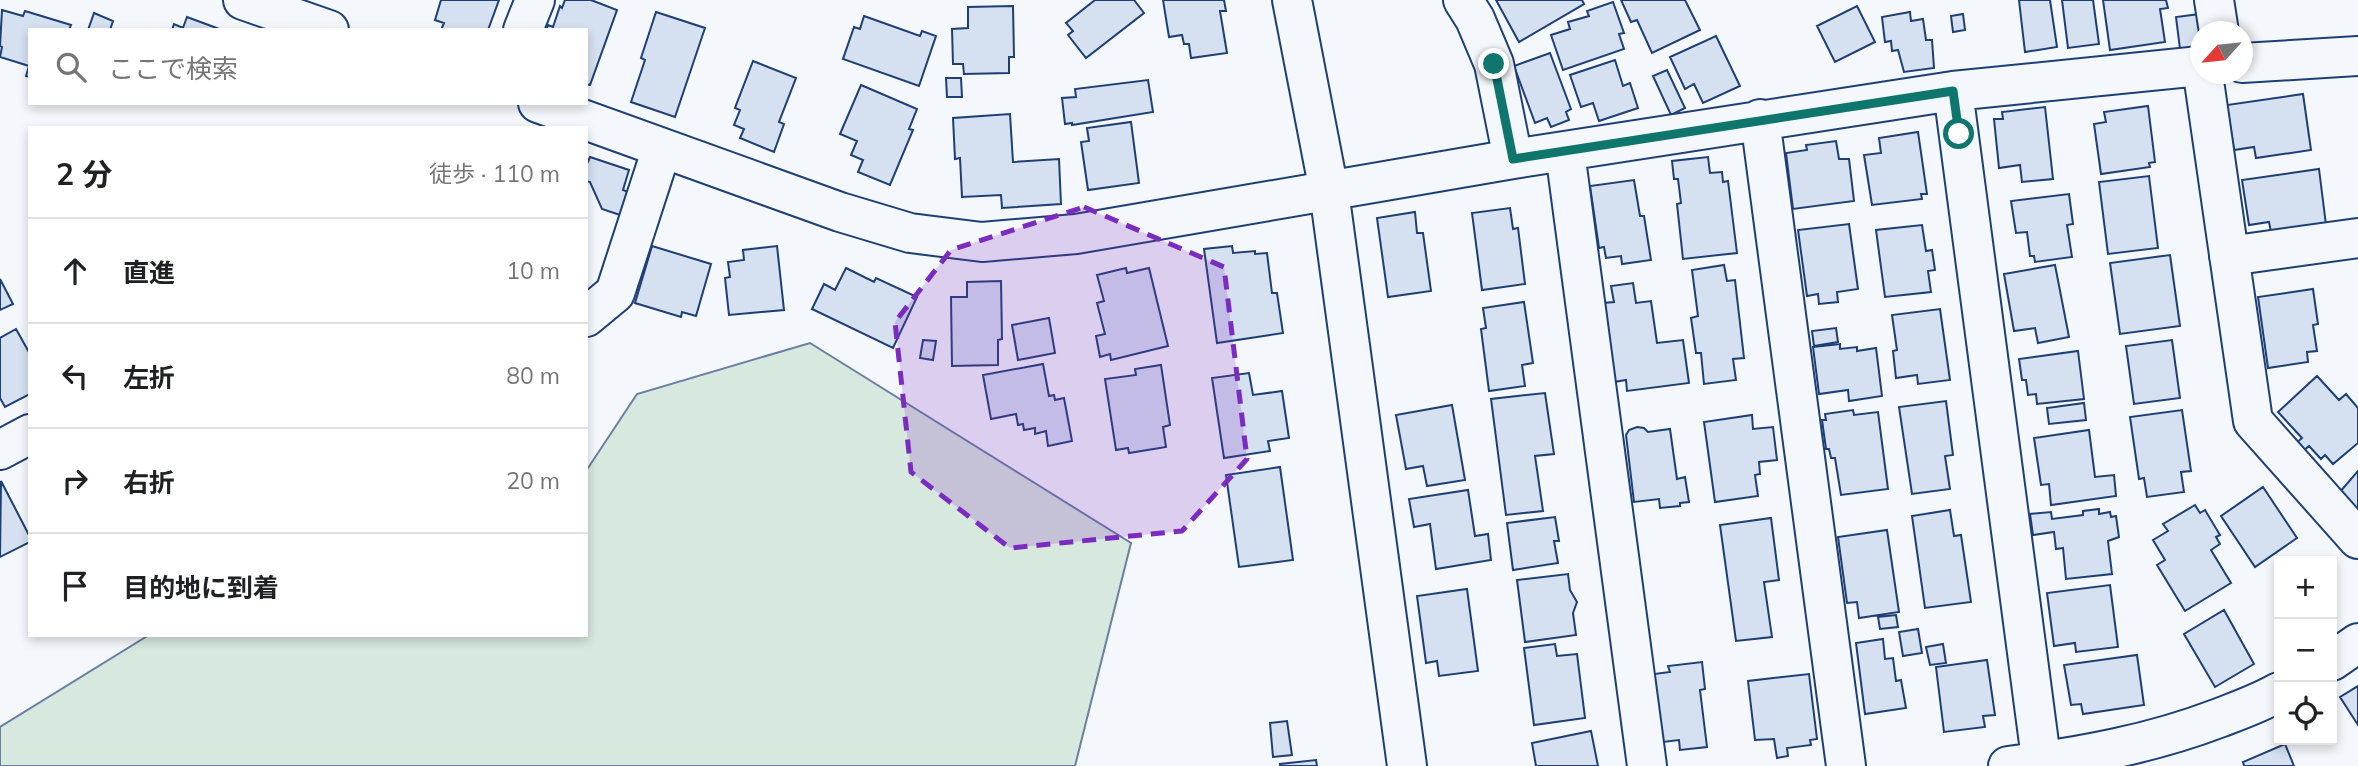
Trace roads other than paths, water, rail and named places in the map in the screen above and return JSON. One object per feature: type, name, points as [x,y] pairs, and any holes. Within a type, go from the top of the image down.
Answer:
[{"type":"street","points":[[243,0],[323,28]]},
{"type":"street","points":[[524,28],[535,0]]},
{"type":"street","points":[[1292,0],[1329,191],[1407,766]]},
{"type":"street","points":[[1463,0],[1475,19],[1494,64],[1513,159]]},
{"type":"street","points":[[2214,0],[2217,21]]},
{"type":"street","points":[[2253,62],[2358,56]]},
{"type":"street","points":[[544,105],[840,212],[910,233],[982,242],[1076,234],[1513,159],[1953,91],[2190,67]]},
{"type":"street","points":[[2204,84],[2253,421],[2358,539]]},
{"type":"street","points":[[1953,91],[2030,765],[2116,749],[2179,733],[2274,695]]},
{"type":"street","points":[[1760,119],[1846,766]]},
{"type":"street","points":[[588,315],[615,293],[663,148]]},
{"type":"street","points":[[1564,152],[1647,766]]},
{"type":"street","points":[[2229,257],[2358,238]]},
{"type":"street","points":[[0,450],[28,435]]},
{"type":"street","points":[[2337,658],[2358,643]]}]
